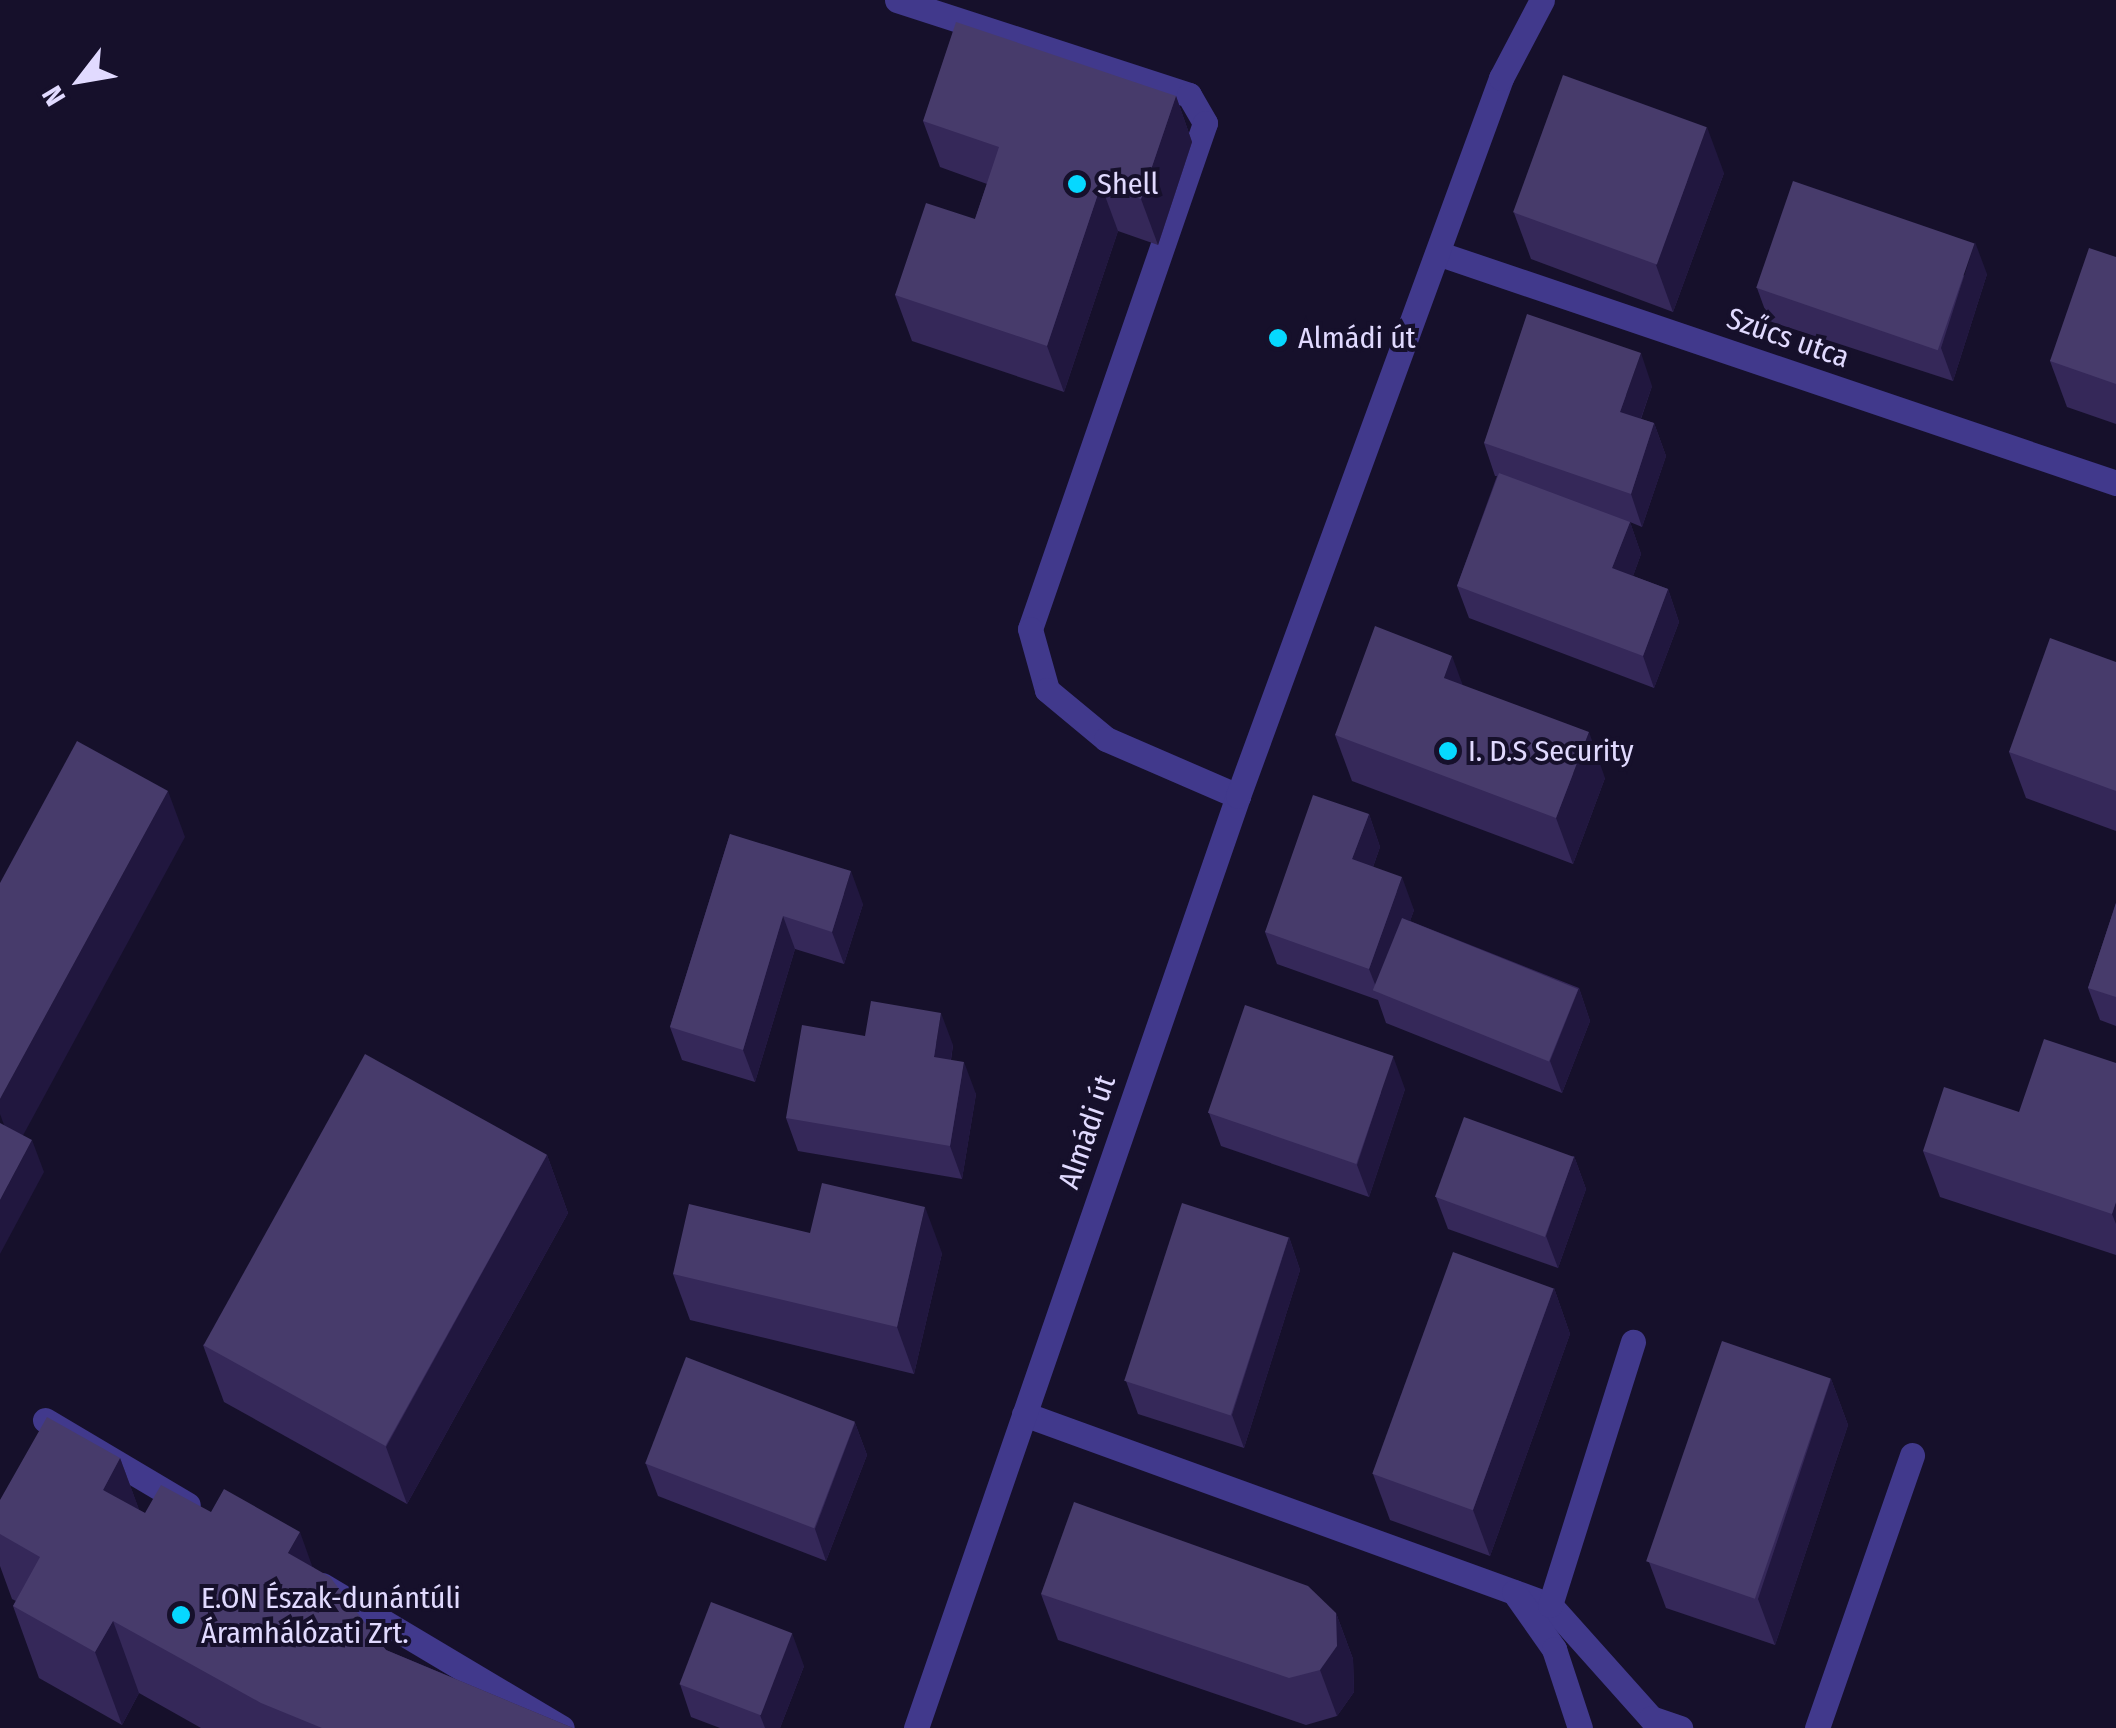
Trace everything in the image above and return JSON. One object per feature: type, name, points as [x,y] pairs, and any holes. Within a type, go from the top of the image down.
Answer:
[{"type":"street","points":[[897,0],[1188,96],[1205,122],[1030,628],[1047,690],[1106,739],[1238,796]]},
{"type":"street","name":"Almádi út","points":[[916,1728],[1238,796],[1440,254],[1501,78],[1542,0]]},
{"type":"street","name":"Szűcs utca","points":[[1440,254],[2116,483]]},
{"type":"street","points":[[1550,1605],[1633,1342]]},
{"type":"street","points":[[1024,1414],[1550,1605],[1651,1718],[1680,1728]]},
{"type":"street","points":[[44,1461],[54,1425],[212,1520]]},
{"type":"street","points":[[1818,1728],[1912,1455]]},
{"type":"street","points":[[296,1569],[562,1728]]},
{"type":"street","points":[[1514,1592],[1554,1649],[1580,1728]]},
{"type":"building","points":[[956,22],[1176,96],[1141,199],[1101,185],[1047,346],[895,295],[926,203],[975,219],[999,147],[923,121]]},
{"type":"building","points":[[1563,75],[1707,127],[1657,265],[1513,212]]},
{"type":"building","points":[[1793,181],[1975,244],[1938,350],[1756,288]]},
{"type":"building","points":[[2089,248],[2116,257],[2116,384],[2050,361]]},
{"type":"building","points":[[1527,314],[1641,353],[1620,412],[1654,423],[1631,494],[1484,443]]},
{"type":"building","points":[[1499,473],[1630,522],[1612,568],[1668,589],[1643,656],[1457,586]]},
{"type":"building","points":[[1375,626],[1452,656],[1444,678],[1589,732],[1556,818],[1335,735]]},
{"type":"building","points":[[2050,638],[2116,662],[2116,791],[2009,752]]},
{"type":"building","points":[[77,741],[168,791],[0,1099],[0,883]]},
{"type":"building","points":[[1313,795],[1369,814],[1352,859],[1402,877],[1369,969],[1265,932]]},
{"type":"building","points":[[730,834],[851,871],[832,932],[783,916],[743,1050],[670,1027]]},
{"type":"building","points":[[2116,903],[2116,997],[2088,988]]},
{"type":"building","points":[[1402,918],[1578,989],[1549,1061],[1373,990]]},
{"type":"building","points":[[871,1001],[941,1013],[934,1057],[964,1062],[950,1146],[786,1118],[802,1025],[865,1036]]},
{"type":"building","points":[[1245,1005],[1393,1056],[1356,1164],[1208,1113]]},
{"type":"building","points":[[2044,1039],[2116,1063],[2116,1202],[2112,1214],[1923,1151],[1944,1087],[2019,1112]]},
{"type":"building","points":[[365,1054],[547,1155],[385,1446],[204,1345]]},
{"type":"building","points":[[1464,1117],[1574,1157],[1545,1237],[1435,1197]]},
{"type":"building","points":[[0,1123],[32,1140],[0,1200]]},
{"type":"building","points":[[822,1183],[925,1207],[897,1327],[673,1274],[689,1204],[810,1233]]},
{"type":"building","points":[[1182,1203],[1289,1238],[1231,1415],[1124,1381]]},
{"type":"building","points":[[1453,1252],[1554,1289],[1473,1510],[1372,1474]]},
{"type":"building","points":[[1722,1341],[1831,1378],[1755,1599],[1646,1561]]},
{"type":"building","points":[[686,1357],[855,1422],[814,1528],[645,1463]]},
{"type":"building","points":[[47,1417],[120,1458],[103,1490],[145,1513],[161,1485],[211,1512],[224,1489],[300,1532],[288,1553],[330,1577],[386,1650],[573,1728],[322,1728],[261,1703],[113,1621],[95,1652],[13,1606],[40,1557],[0,1534],[0,1500]]},
{"type":"building","points":[[1074,1502],[1308,1586],[1336,1613],[1337,1646],[1320,1670],[1289,1678],[1041,1594]]},
{"type":"building","points":[[711,1602],[792,1633],[761,1715],[679,1684]]},
{"type":"place","name":"Shell","points":[[1077,184]]},
{"type":"place","name":"Almádi út","points":[[1278,338]]},
{"type":"place","name":"I. D.S Security","points":[[1448,751]]},
{"type":"place","name":"E.ON Észak-dunántúli Áramhálózati Zrt.","points":[[181,1615]]}]
